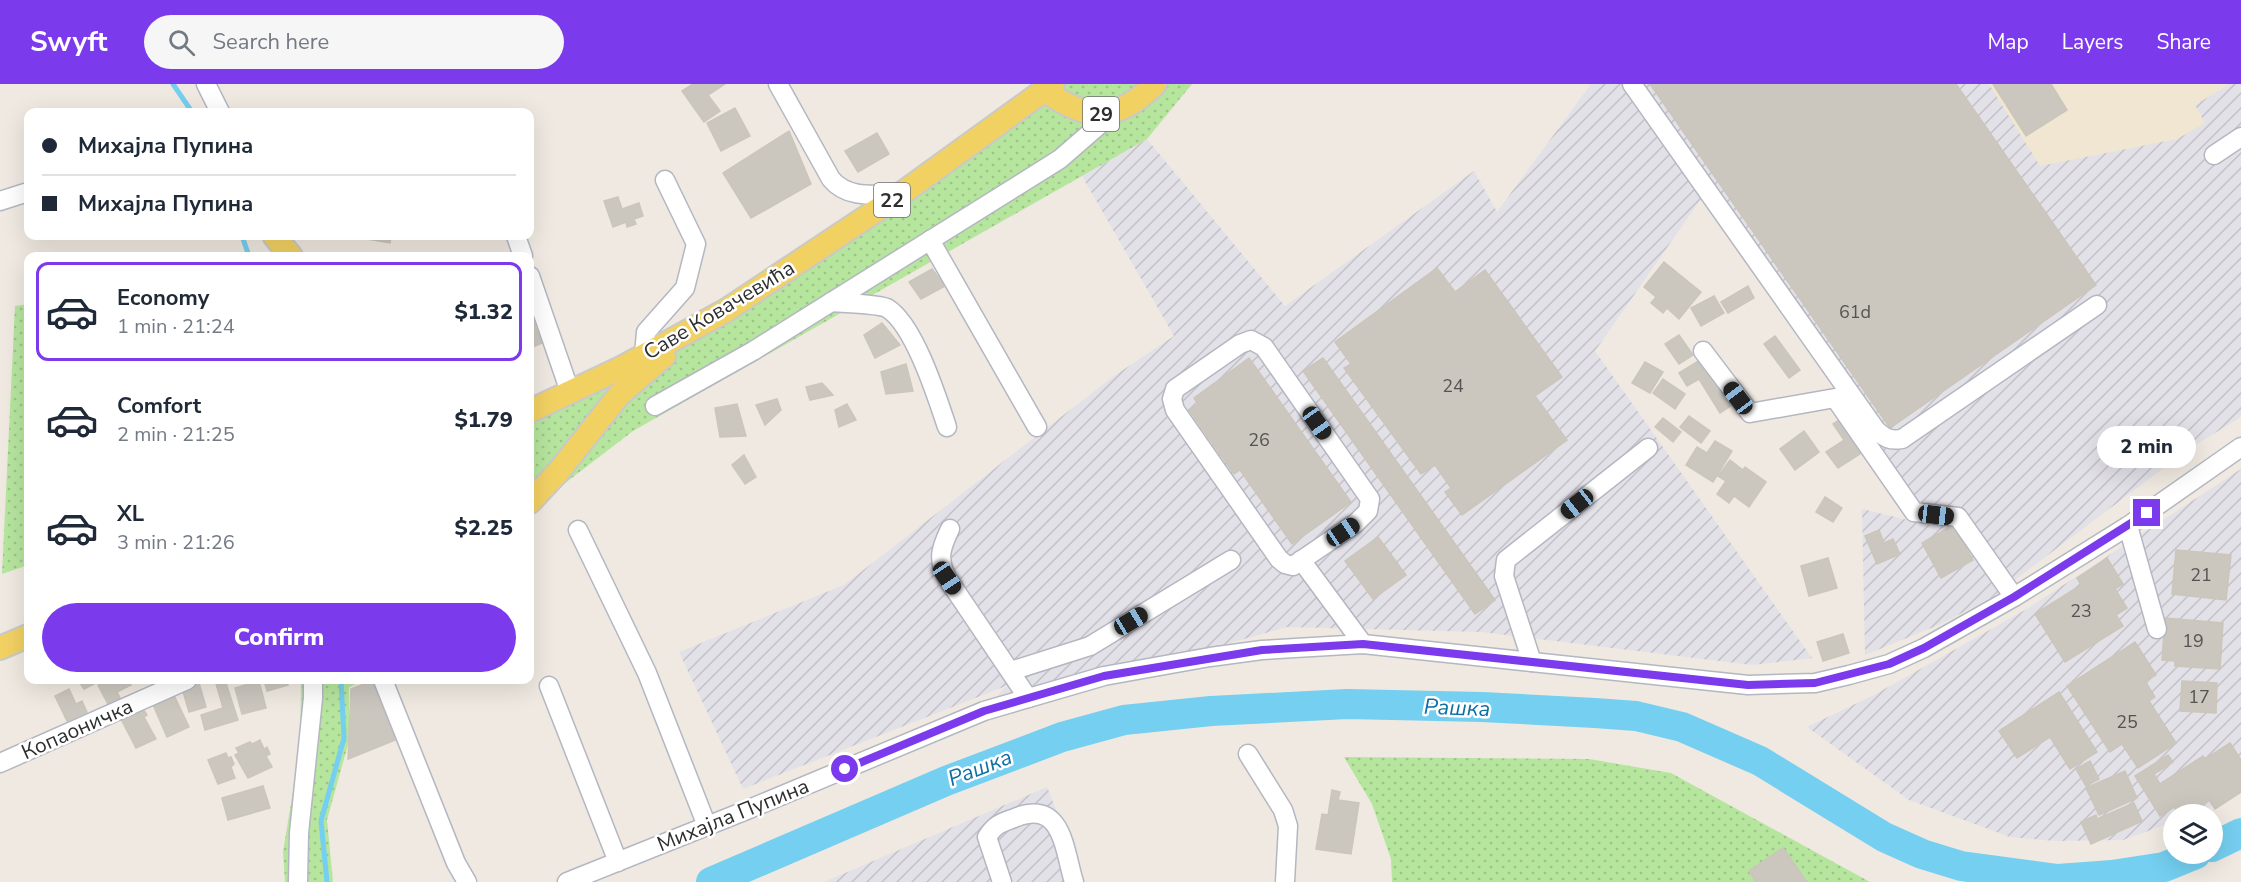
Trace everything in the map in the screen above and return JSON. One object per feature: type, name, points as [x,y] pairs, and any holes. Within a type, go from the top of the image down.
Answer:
[{"type":"main road","name":"29","points":[[1048,87],[1077,110],[1101,114],[1113,113],[1134,102],[1155,84]]},
{"type":"main road","name":"Саве Ковачевића","points":[[534,409],[644,355],[703,323],[799,263],[901,194],[1048,87]]},
{"type":"main road","points":[[534,498],[558,472],[619,395],[703,323]]},
{"type":"main road","points":[[0,648],[24,638]]},
{"type":"street","points":[[206,84],[218,108]]},
{"type":"street","points":[[778,84],[831,179],[840,188],[848,193],[857,194],[901,194]]},
{"type":"street","points":[[1632,84],[1883,437],[1892,440],[1902,438],[2097,305]]},
{"type":"street","points":[[655,406],[753,351],[1060,159],[1113,113]]},
{"type":"street","points":[[2214,154],[2241,137]]},
{"type":"street","points":[[644,355],[646,332],[685,288],[696,244],[665,180]]},
{"type":"street","points":[[0,201],[24,193]]},
{"type":"street","points":[[930,240],[1037,427]]},
{"type":"street","points":[[534,288],[570,392]]},
{"type":"street","points":[[831,302],[885,307],[904,324],[936,391],[946,427]]},
{"type":"street","points":[[1251,340],[1264,347],[1370,498],[1368,511],[1356,523],[1301,560],[1293,566],[1279,559],[1175,411],[1172,399],[1175,389],[1240,344],[1251,340]]},
{"type":"street","points":[[1703,351],[1750,413],[1835,398],[1914,512],[1958,517],[2014,597]]},
{"type":"street","name":"Михајла Пупина","points":[[567,882],[984,711],[1104,676],[1210,657],[1262,650],[1363,644],[1748,685],[1815,683],[1889,664],[1924,648],[2014,597],[2128,526],[2241,447]]},
{"type":"street","points":[[1532,662],[1504,576],[1506,560],[1648,448]]},
{"type":"street","points":[[2128,526],[2157,629]]},
{"type":"street","points":[[950,529],[940,551],[941,566],[1028,698]]},
{"type":"street","points":[[578,530],[647,673],[707,826]]},
{"type":"street","points":[[1011,671],[1090,646],[1231,560]]},
{"type":"street","points":[[1301,560],[1363,644]]},
{"type":"street","name":"Копаоничка","points":[[0,763],[178,684]]},
{"type":"street","points":[[298,882],[299,832],[313,684]]},
{"type":"street","points":[[385,684],[456,863],[467,882]]},
{"type":"street","points":[[549,686],[618,862]]},
{"type":"street","points":[[1248,754],[1283,810],[1288,826],[1285,882]]},
{"type":"street","points":[[1002,882],[987,837],[994,826],[1028,814],[1042,814],[1058,826],[1074,882]]},
{"type":"shaded area","points":[[1591,84],[1989,84],[2041,166],[2195,105],[2229,84],[2241,84],[2241,417],[2189,449],[1992,597],[1941,624],[1865,655],[1862,509],[1933,526],[1701,199],[1595,351],[1812,658],[1752,665],[1482,632],[1287,627],[984,711],[1006,686],[743,789],[679,652],[844,585],[1114,376],[1174,336],[1082,176],[1147,139],[1285,306],[1474,171],[1497,212]]},
{"type":"shaded area","points":[[1989,84],[2229,84],[2195,105],[2205,123],[2177,139],[2040,166]]},
{"type":"shaded area","points":[[2241,469],[2241,787],[2215,804],[2163,804],[2163,826],[2123,840],[2055,841],[2010,837],[1909,800],[1807,727],[1874,695],[2025,610]]},
{"type":"shaded area","points":[[1047,787],[1085,882],[824,882]]},
{"type":"green space","points":[[1040,84],[1192,84],[1147,139],[633,431],[534,507],[534,399],[621,360],[691,315],[770,272]]},
{"type":"green space","points":[[24,305],[24,566],[2,574],[15,306]]},
{"type":"green space","points":[[301,684],[356,684],[349,687],[349,741],[327,820],[333,882],[285,882],[283,852],[300,749]]},
{"type":"green space","points":[[1344,757],[1589,759],[1671,773],[1870,882],[1392,882],[1391,859],[1372,804]]},
{"type":"building","points":[[693,84],[725,84],[708,95],[720,111],[704,122],[682,91]]},
{"type":"building","points":[[1650,84],[1956,84],[2096,285],[1890,428]]},
{"type":"building","points":[[1993,84],[2051,84],[2067,110],[2026,136]]},
{"type":"building","points":[[735,108],[750,136],[721,151],[707,123]]},
{"type":"building","points":[[789,131],[811,184],[751,218],[723,173]]},
{"type":"building","points":[[877,133],[889,154],[858,172],[845,151]]},
{"type":"building","points":[[618,197],[622,209],[639,203],[643,216],[634,219],[636,224],[627,227],[626,222],[613,227],[604,201]]},
{"type":"building","points":[[372,240],[390,240],[390,243]]},
{"type":"building","points":[[1664,262],[1701,292],[1679,319],[1667,308],[1663,313],[1651,303],[1656,297],[1644,287]]},
{"type":"building","points":[[1437,268],[1455,292],[1485,270],[1562,377],[1535,396],[1567,440],[1462,515],[1445,492],[1451,488],[1435,465],[1421,474],[1344,368],[1351,364],[1335,342]]},
{"type":"building","points":[[932,269],[945,286],[921,299],[909,282]]},
{"type":"building","points":[[1748,286],[1754,298],[1728,313],[1721,302]]},
{"type":"building","points":[[1714,296],[1724,313],[1701,326],[1691,308]]},
{"type":"building","points":[[536,313],[540,323],[535,326],[542,343],[534,346],[534,314]]},
{"type":"building","points":[[882,323],[900,345],[875,358],[864,335]]},
{"type":"building","points":[[1679,335],[1693,355],[1679,364],[1665,344]]},
{"type":"building","points":[[1775,336],[1800,370],[1789,378],[1764,344]]},
{"type":"building","points":[[1249,358],[1351,502],[1292,544],[1240,470],[1234,474],[1189,410],[1198,404],[1194,398]]},
{"type":"building","points":[[1323,358],[1495,600],[1475,614],[1303,371]]},
{"type":"building","points":[[1703,358],[1732,405],[1720,413],[1699,379],[1687,386],[1679,373]]},
{"type":"building","points":[[1645,362],[1663,372],[1650,393],[1632,383]]},
{"type":"building","points":[[906,364],[913,391],[886,394],[881,372]]},
{"type":"building","points":[[1663,379],[1685,394],[1675,409],[1653,393]]},
{"type":"building","points":[[822,383],[833,395],[810,400],[806,387]]},
{"type":"building","points":[[777,399],[781,410],[765,425],[756,405]]},
{"type":"building","points":[[737,404],[746,436],[720,437],[715,408]]},
{"type":"building","points":[[847,404],[856,420],[839,427],[835,410]]},
{"type":"building","points":[[1689,416],[1710,431],[1701,443],[1680,427]]},
{"type":"building","points":[[1844,417],[1866,450],[1838,468],[1826,452],[1844,440],[1833,424]]},
{"type":"building","points":[[1663,418],[1681,432],[1673,442],[1655,427]]},
{"type":"building","points":[[1804,431],[1819,452],[1795,470],[1780,449]]},
{"type":"building","points":[[1715,441],[1732,451],[1713,482],[1686,465],[1697,447],[1707,453]]},
{"type":"building","points":[[744,455],[756,477],[745,484],[732,465]]},
{"type":"building","points":[[1730,460],[1743,470],[1745,467],[1766,482],[1749,507],[1734,496],[1729,503],[1717,494],[1726,481],[1718,476]]},
{"type":"building","points":[[1825,497],[1842,508],[1833,522],[1816,512]]},
{"type":"building","points":[[1953,525],[1973,560],[1941,578],[1922,543]]},
{"type":"building","points":[[1879,530],[1884,543],[1893,539],[1900,554],[1877,564],[1865,536]]},
{"type":"building","points":[[1378,537],[1406,575],[1373,599],[1345,561]]},
{"type":"building","points":[[2176,550],[2231,555],[2226,600],[2172,594]]},
{"type":"building","points":[[1828,558],[1837,588],[1809,596],[1801,566]]},
{"type":"building","points":[[2107,558],[2123,584],[2115,589],[2127,608],[2116,615],[2123,626],[2065,662],[2035,614],[2081,585],[2077,578]]},
{"type":"building","points":[[2165,618],[2223,623],[2220,669],[2175,666],[2175,661],[2162,660]]},
{"type":"building","points":[[1843,634],[1849,653],[1823,661],[1817,642]]},
{"type":"building","points":[[2135,642],[2156,675],[2145,681],[2155,697],[2149,701],[2176,743],[2138,768],[2122,744],[2110,752],[2067,686]]},
{"type":"building","points":[[2182,681],[2217,683],[2216,713],[2180,711]]},
{"type":"building","points":[[81,684],[94,684],[84,689]]},
{"type":"building","points":[[199,684],[206,707],[189,712],[182,688]]},
{"type":"building","points":[[216,684],[226,684],[238,720],[205,730],[201,715],[223,708]]},
{"type":"building","points":[[260,684],[266,708],[242,714],[235,688]]},
{"type":"building","points":[[265,684],[288,685],[267,691]]},
{"type":"building","points":[[364,684],[373,684],[395,740],[348,759],[351,689]]},
{"type":"building","points":[[98,685],[131,685],[117,692],[120,698],[108,704]]},
{"type":"building","points":[[69,689],[76,704],[82,701],[87,712],[67,721],[55,696]]},
{"type":"building","points":[[172,691],[189,727],[167,737],[151,700]]},
{"type":"building","points":[[2059,692],[2097,752],[2070,769],[2050,737],[2017,758],[1999,731]]},
{"type":"building","points":[[140,704],[156,739],[136,748],[119,715]]},
{"type":"building","points":[[260,740],[264,749],[267,747],[270,754],[266,756],[272,767],[248,778],[235,755],[239,753],[236,748]]},
{"type":"building","points":[[2230,743],[2241,760],[2241,792],[2223,804],[2212,804],[2209,800],[2202,804],[2163,804],[2163,814],[2160,816],[2135,776],[2168,755],[2173,762],[2154,774],[2160,784],[2203,756],[2205,759]]},
{"type":"building","points":[[226,753],[234,764],[231,767],[235,778],[218,784],[208,760]]},
{"type":"building","points":[[2090,761],[2099,779],[2086,786],[2076,769]]},
{"type":"building","points":[[2125,771],[2137,798],[2099,815],[2086,788]]},
{"type":"building","points":[[263,786],[270,808],[228,820],[222,798]]},
{"type":"building","points":[[1332,790],[1340,792],[1338,800],[1359,803],[1351,854],[1316,849],[1322,814],[1328,815]]},
{"type":"building","points":[[2134,803],[2142,821],[2091,844],[2081,822],[2096,815],[2097,819]]},
{"type":"building","points":[[1783,848],[1807,882],[1756,882],[1749,871]]},
{"type":"waterway","points":[[173,84],[189,108]]},
{"type":"waterway","points":[[243,240],[248,252]]},
{"type":"waterway","points":[[327,882],[321,821],[344,738],[341,684]]},
{"type":"waterway","name":"Рашка","points":[[711,882],[946,781],[1062,737],[1124,720],[1211,711],[1347,704],[1482,707],[1636,716],[1682,727],[1760,761],[1884,837],[1922,854],[1961,866],[2058,879],[2112,875],[2171,864]]},
{"type":"waterway","name":"Рашка","points":[[2223,842],[2241,833]]},
{"type":"route","points":[[845,769],[984,711],[1104,676],[1262,650],[1363,644],[1748,685],[1815,683],[1889,664],[1924,648],[2014,597],[2147,513]]}]
